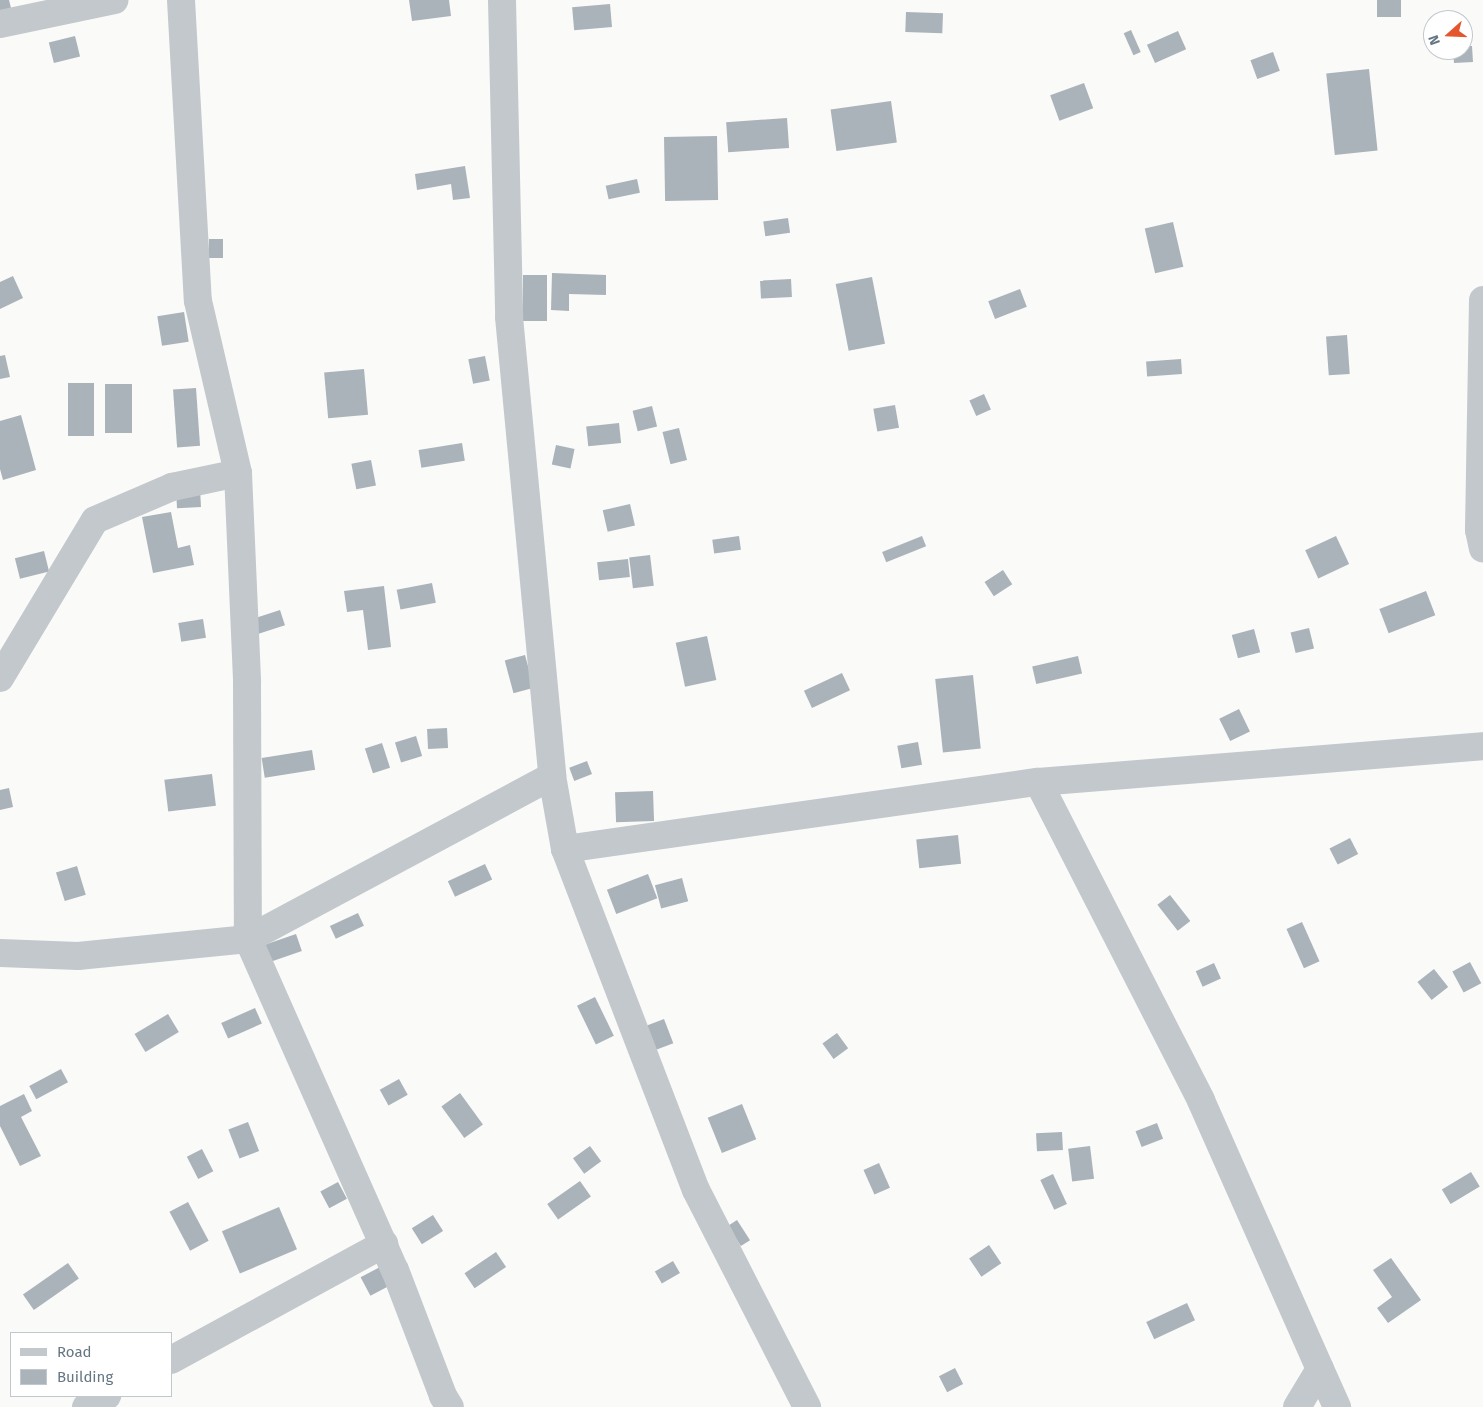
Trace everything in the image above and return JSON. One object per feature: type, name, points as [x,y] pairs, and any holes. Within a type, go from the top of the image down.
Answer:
[{"type":"street","points":[[0,24],[115,0]]},
{"type":"street","points":[[181,0],[198,301],[238,473],[248,682],[248,939],[384,1244],[443,1396],[450,1407]]},
{"type":"street","points":[[502,0],[509,317],[552,776],[565,849],[696,1190],[807,1407]]},
{"type":"street","points":[[1483,300],[1479,530],[1483,549]]},
{"type":"street","points":[[0,678],[95,520],[172,487],[238,473]]},
{"type":"street","points":[[565,849],[1038,782],[1483,746]]},
{"type":"street","points":[[0,953],[78,956],[248,939],[552,776]]},
{"type":"street","points":[[1038,782],[1200,1100],[1337,1407]]},
{"type":"street","points":[[172,1359],[384,1244]]},
{"type":"street","points":[[1297,1407],[1320,1370]]},
{"type":"street","points":[[86,1407],[105,1397]]},
{"type":"building","points":[[0,0],[9,0],[13,16],[0,20]]},
{"type":"building","points":[[409,0],[449,0],[451,16],[412,21]]},
{"type":"building","points":[[1377,0],[1401,0],[1401,17],[1377,17]]},
{"type":"building","points":[[610,4],[612,27],[574,30],[572,7]]},
{"type":"building","points":[[906,12],[943,13],[942,33],[905,32]]},
{"type":"building","points":[[1131,30],[1141,52],[1133,55],[1124,33]]},
{"type":"building","points":[[1178,31],[1186,49],[1155,63],[1147,45]]},
{"type":"building","points":[[75,36],[80,56],[54,63],[49,43]]},
{"type":"building","points":[[1273,52],[1280,71],[1257,79],[1250,60]]},
{"type":"building","points":[[1454,60],[1473,60],[1473,62],[1454,63]]},
{"type":"building","points":[[1369,69],[1378,151],[1335,155],[1326,73]]},
{"type":"building","points":[[1084,83],[1093,108],[1059,121],[1050,95]]},
{"type":"building","points":[[891,101],[897,143],[836,151],[831,109]]},
{"type":"building","points":[[787,118],[789,148],[728,152],[726,122]]},
{"type":"building","points":[[717,136],[718,200],[665,201],[664,137]]},
{"type":"building","points":[[465,166],[470,198],[453,200],[451,184],[417,190],[415,174]]},
{"type":"building","points":[[637,179],[640,193],[609,199],[606,186]]},
{"type":"building","points":[[788,218],[790,233],[765,236],[763,221]]},
{"type":"building","points":[[1173,222],[1183,267],[1155,273],[1145,229]]},
{"type":"building","points":[[209,239],[223,239],[223,258],[209,258]]},
{"type":"building","points":[[552,273],[606,275],[606,295],[569,294],[569,311],[551,310]]},
{"type":"building","points":[[523,275],[547,275],[547,321],[523,321]]},
{"type":"building","points":[[13,276],[23,298],[0,309],[0,282]]},
{"type":"building","points":[[872,277],[885,344],[849,351],[836,284]]},
{"type":"building","points":[[791,279],[792,297],[761,299],[760,281]]},
{"type":"building","points":[[1020,289],[1027,307],[995,319],[988,301]]},
{"type":"building","points":[[184,312],[189,342],[162,346],[157,316]]},
{"type":"building","points":[[1347,335],[1350,374],[1329,375],[1326,336]]},
{"type":"building","points":[[5,355],[10,377],[0,379],[0,356]]},
{"type":"building","points":[[485,356],[490,381],[473,384],[468,359]]},
{"type":"building","points":[[1181,359],[1182,374],[1147,376],[1146,361]]},
{"type":"building","points":[[364,369],[368,415],[328,418],[324,372]]},
{"type":"building","points":[[68,383],[94,383],[94,436],[68,436]]},
{"type":"building","points":[[105,384],[132,384],[132,433],[105,433]]},
{"type":"building","points":[[196,388],[200,446],[177,447],[173,390]]},
{"type":"building","points":[[984,394],[991,410],[976,416],[969,401]]},
{"type":"building","points":[[895,405],[899,428],[877,431],[873,409]]},
{"type":"building","points":[[652,406],[657,426],[638,431],[633,411]]},
{"type":"building","points":[[21,415],[36,470],[3,480],[0,469],[0,421]]},
{"type":"building","points":[[619,423],[621,443],[588,446],[586,426]]},
{"type":"building","points":[[679,428],[687,460],[670,464],[663,432]]},
{"type":"building","points":[[462,443],[465,461],[421,468],[419,450]]},
{"type":"building","points":[[556,445],[575,449],[570,469],[552,465]]},
{"type":"building","points":[[371,460],[376,486],[356,489],[351,464]]},
{"type":"building","points":[[200,488],[201,507],[177,508],[176,489]]},
{"type":"building","points":[[630,504],[635,525],[608,532],[603,510]]},
{"type":"building","points":[[171,512],[178,548],[190,545],[194,565],[153,573],[142,517]]},
{"type":"building","points":[[739,536],[741,550],[714,554],[712,540]]},
{"type":"building","points":[[922,536],[926,546],[886,562],[882,552]]},
{"type":"building","points":[[1336,536],[1349,564],[1318,578],[1305,550]]},
{"type":"building","points":[[44,551],[49,571],[20,579],[15,558]]},
{"type":"building","points":[[650,555],[654,586],[633,588],[629,558]]},
{"type":"building","points":[[628,559],[630,577],[599,580],[597,562]]},
{"type":"building","points":[[1003,570],[1012,584],[994,596],[985,582]]},
{"type":"building","points":[[432,583],[436,603],[400,610],[397,590]]},
{"type":"building","points":[[384,586],[391,647],[368,650],[363,610],[347,612],[344,591]]},
{"type":"building","points":[[1426,591],[1435,615],[1389,633],[1379,609]]},
{"type":"building","points":[[280,610],[285,625],[252,636],[247,621]]},
{"type":"building","points":[[203,619],[206,638],[181,642],[178,623]]},
{"type":"building","points":[[1309,628],[1314,648],[1296,653],[1291,633]]},
{"type":"building","points":[[1254,629],[1260,652],[1238,658],[1232,635]]},
{"type":"building","points":[[707,636],[716,680],[685,687],[676,643]]},
{"type":"building","points":[[525,655],[534,688],[514,693],[505,660]]},
{"type":"building","points":[[1078,656],[1082,674],[1036,684],[1032,667]]},
{"type":"building","points":[[842,673],[850,690],[812,708],[804,691]]},
{"type":"building","points":[[973,675],[981,749],[943,753],[935,679]]},
{"type":"building","points":[[1239,709],[1250,731],[1230,741],[1219,719]]},
{"type":"building","points":[[447,728],[448,748],[428,749],[427,729]]},
{"type":"building","points":[[416,736],[422,756],[401,763],[395,742]]},
{"type":"building","points":[[918,742],[922,765],[901,768],[897,746]]},
{"type":"building","points":[[382,743],[390,768],[373,773],[365,749]]},
{"type":"building","points":[[312,750],[315,770],[265,778],[262,758]]},
{"type":"building","points":[[587,761],[592,774],[574,781],[569,768]]},
{"type":"building","points":[[212,774],[216,806],[168,812],[164,780]]},
{"type":"building","points":[[9,788],[13,807],[0,810],[0,790]]},
{"type":"building","points":[[653,791],[654,821],[616,822],[615,792]]},
{"type":"building","points":[[958,835],[961,864],[919,868],[916,839]]},
{"type":"building","points":[[1350,838],[1358,854],[1338,864],[1330,848]]},
{"type":"building","points":[[485,864],[492,879],[455,897],[448,881]]},
{"type":"building","points":[[77,866],[86,895],[65,901],[56,872]]},
{"type":"building","points":[[648,874],[657,898],[616,914],[607,890]]},
{"type":"building","points":[[682,878],[688,901],[661,908],[655,885]]},
{"type":"building","points":[[1170,895],[1190,921],[1178,931],[1157,905]]},
{"type":"building","points":[[358,913],[364,926],[336,939],[330,926]]},
{"type":"building","points":[[1302,922],[1319,961],[1304,968],[1286,929]]},
{"type":"building","points":[[296,934],[302,951],[268,963],[262,946]]},
{"type":"building","points":[[1470,962],[1481,983],[1464,993],[1452,971]]},
{"type":"building","points":[[1214,963],[1221,979],[1203,987],[1196,971]]},
{"type":"building","points":[[1434,969],[1448,987],[1432,1000],[1417,982]]},
{"type":"building","points":[[595,997],[614,1036],[596,1044],[577,1006]]},
{"type":"building","points":[[255,1008],[262,1024],[228,1039],[221,1023]]},
{"type":"building","points":[[168,1014],[179,1032],[145,1052],[135,1034]]},
{"type":"building","points":[[664,1019],[673,1043],[656,1050],[646,1026]]},
{"type":"building","points":[[837,1033],[848,1048],[834,1059],[822,1044]]},
{"type":"building","points":[[61,1069],[68,1082],[36,1099],[29,1086]]},
{"type":"building","points":[[399,1079],[408,1095],[388,1105],[380,1090]]},
{"type":"building","points":[[460,1093],[483,1125],[464,1138],[441,1107]]},
{"type":"building","points":[[24,1094],[32,1111],[21,1117],[41,1156],[20,1166],[0,1126],[0,1106]]},
{"type":"building","points":[[742,1104],[756,1139],[722,1153],[708,1118]]},
{"type":"building","points":[[248,1122],[259,1151],[240,1158],[228,1130]]},
{"type":"building","points":[[1157,1123],[1163,1139],[1142,1147],[1136,1131]]},
{"type":"building","points":[[1062,1132],[1063,1150],[1037,1151],[1036,1133]]},
{"type":"building","points":[[590,1146],[601,1161],[584,1174],[573,1158]]},
{"type":"building","points":[[1090,1146],[1094,1179],[1072,1181],[1068,1149]]},
{"type":"building","points":[[202,1149],[213,1171],[198,1179],[187,1157]]},
{"type":"building","points":[[879,1163],[890,1188],[874,1195],[863,1170]]},
{"type":"building","points":[[1471,1172],[1480,1187],[1451,1204],[1442,1190]]},
{"type":"building","points":[[1053,1174],[1067,1204],[1054,1210],[1040,1180]]},
{"type":"building","points":[[580,1181],[591,1197],[558,1220],[547,1204]]},
{"type":"building","points":[[338,1182],[347,1199],[329,1208],[320,1191]]},
{"type":"building","points":[[188,1202],[209,1241],[190,1251],[169,1212]]},
{"type":"building","points":[[279,1207],[297,1249],[240,1274],[222,1231]]},
{"type":"building","points":[[433,1215],[443,1231],[422,1244],[412,1228]]},
{"type":"building","points":[[737,1220],[750,1240],[741,1246],[728,1226]]},
{"type":"building","points":[[989,1245],[1001,1263],[981,1277],[969,1258]]},
{"type":"building","points":[[496,1252],[506,1267],[475,1288],[464,1273]]},
{"type":"building","points":[[1391,1258],[1421,1300],[1388,1323],[1377,1308],[1392,1297],[1373,1270]]},
{"type":"building","points":[[673,1261],[680,1273],[662,1284],[655,1272]]},
{"type":"building","points":[[68,1263],[79,1279],[34,1310],[23,1295]]},
{"type":"building","points":[[380,1267],[390,1286],[370,1296],[361,1277]]},
{"type":"building","points":[[1187,1303],[1195,1320],[1154,1339],[1146,1322]]},
{"type":"building","points":[[955,1368],[963,1384],[947,1392],[939,1376]]}]
